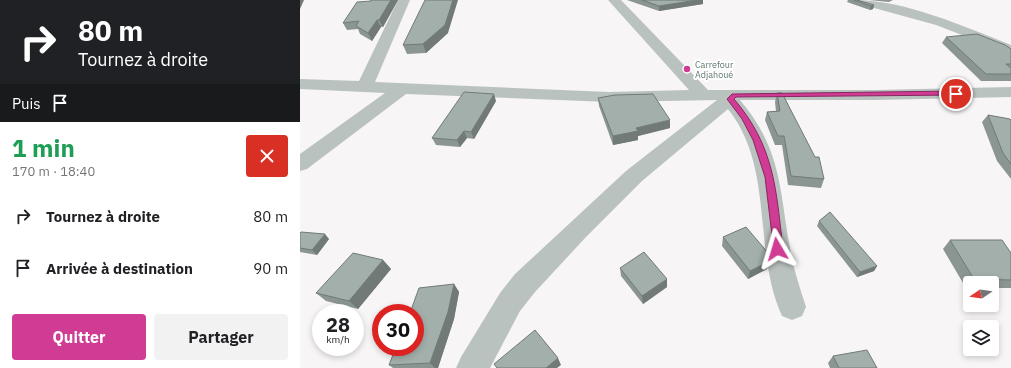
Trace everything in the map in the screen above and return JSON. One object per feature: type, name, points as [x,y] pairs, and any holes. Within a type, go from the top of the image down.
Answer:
[{"type":"street","points":[[365,86],[404,0]]},
{"type":"street","points":[[614,0],[703,95]]},
{"type":"street","points":[[860,0],[941,22],[1011,50]]},
{"type":"street","points":[[300,84],[609,97],[703,95],[732,97],[868,96],[1011,92]]},
{"type":"street","points":[[300,164],[403,88]]},
{"type":"street","points":[[732,97],[746,118],[764,158],[770,177],[777,249],[792,307]]},
{"type":"street","points":[[472,368],[494,334],[510,302],[525,283],[577,230],[634,176],[732,97]]},
{"type":"building","points":[[391,0],[379,20],[377,20],[368,33],[356,26],[359,21],[343,23],[357,2]]},
{"type":"building","points":[[425,0],[453,0],[445,25],[423,44],[403,45]]},
{"type":"building","points":[[642,0],[697,0],[659,6]]},
{"type":"building","points":[[854,0],[857,0],[874,5],[871,6]]},
{"type":"building","points":[[977,34],[1005,45],[1011,49],[1011,64],[1006,64],[1011,68],[1011,74],[986,74],[946,37]]},
{"type":"building","points":[[464,92],[494,94],[471,132],[464,131],[457,140],[432,138]]},
{"type":"building","points":[[777,93],[782,93],[815,157],[819,157],[824,179],[791,176],[784,136],[778,136],[767,112],[780,111]]},
{"type":"building","points":[[653,94],[670,120],[636,128],[638,131],[613,136],[598,98],[615,95]]},
{"type":"building","points":[[988,115],[1011,120],[1011,164],[1003,153]]},
{"type":"building","points":[[830,212],[877,266],[860,272],[819,221]]},
{"type":"building","points":[[746,227],[769,254],[770,261],[750,271],[723,237]]},
{"type":"building","points":[[301,232],[325,234],[312,250],[300,248]]},
{"type":"building","points":[[950,240],[1002,240],[1011,253],[1011,280],[999,280],[999,276],[972,276]]},
{"type":"building","points":[[644,252],[667,279],[642,296],[620,268]]},
{"type":"building","points":[[353,253],[383,260],[349,301],[316,293]]},
{"type":"building","points":[[454,284],[448,312],[430,363],[389,365],[392,356],[424,356],[424,304],[413,304],[419,288]]},
{"type":"building","points":[[535,330],[558,358],[546,368],[497,368],[494,364]]},
{"type":"building","points":[[867,350],[877,368],[839,368],[833,356]]},
{"type":"place","name":"Carrefour Adjahoué","points":[[687,69]]},
{"type":"route","points":[[777,249],[770,177],[757,140],[746,118],[730,99],[734,95],[829,96],[956,94]]}]
